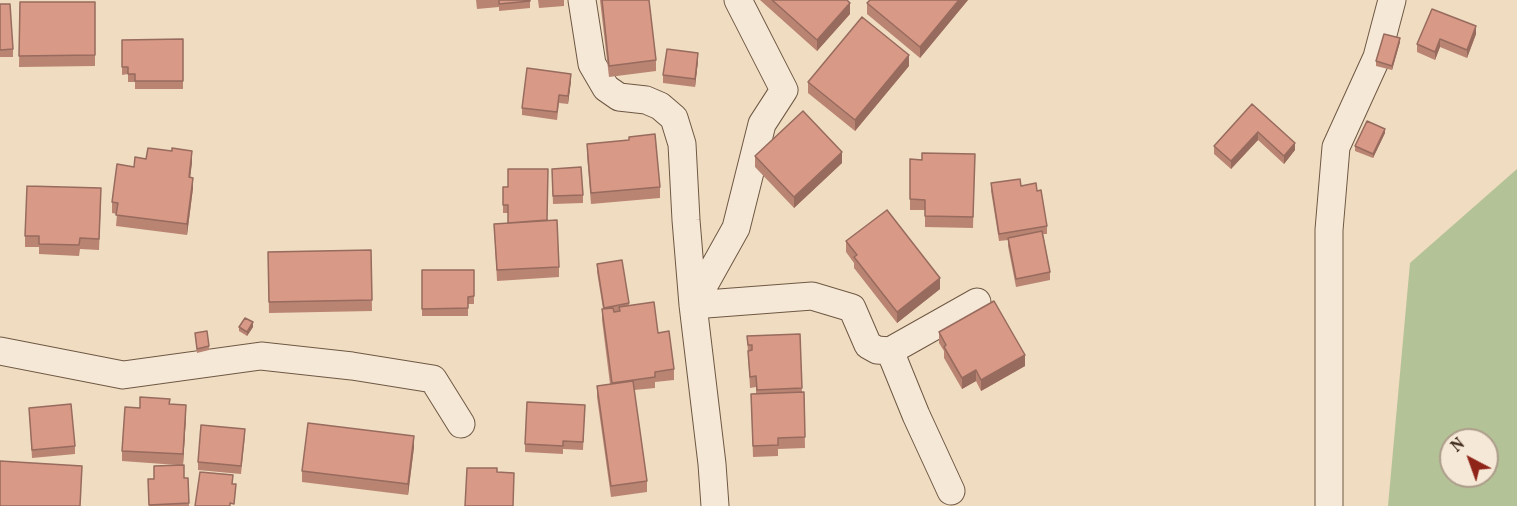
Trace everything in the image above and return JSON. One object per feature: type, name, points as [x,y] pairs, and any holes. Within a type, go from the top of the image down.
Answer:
[{"type":"street","points":[[582,0],[592,64],[606,88],[620,97],[646,100],[660,106],[674,118],[682,144],[693,305],[715,506]]},
{"type":"street","points":[[693,305],[736,228],[762,124],[784,90],[738,0]]},
{"type":"street","points":[[1329,506],[1329,230],[1336,147],[1377,57],[1392,0]]},
{"type":"street","points":[[693,305],[812,296],[852,308],[868,345],[877,350],[890,351],[976,302]]},
{"type":"street","points":[[0,351],[123,375],[261,356],[352,366],[433,380],[461,424]]},
{"type":"street","points":[[890,351],[951,491]]},
{"type":"green space","points":[[1517,169],[1517,506],[1388,506],[1410,263]]},
{"type":"building","points":[[499,0],[530,0],[530,1],[499,4]]},
{"type":"building","points":[[602,0],[649,0],[656,60],[609,66]]},
{"type":"building","points":[[772,0],[847,0],[850,3],[817,40]]},
{"type":"building","points":[[870,0],[959,0],[920,47],[867,3]]},
{"type":"building","points":[[20,2],[95,2],[95,55],[19,56]]},
{"type":"building","points":[[0,4],[10,4],[13,49],[0,50]]},
{"type":"building","points":[[1432,9],[1476,26],[1467,50],[1440,39],[1435,52],[1417,44]]},
{"type":"building","points":[[862,17],[909,55],[855,120],[808,82]]},
{"type":"building","points":[[1384,34],[1400,38],[1392,66],[1376,61]]},
{"type":"building","points":[[183,39],[183,81],[135,81],[135,74],[128,74],[128,67],[122,67],[122,40]]},
{"type":"building","points":[[667,49],[698,53],[695,79],[663,75]]},
{"type":"building","points":[[527,68],[571,74],[568,96],[559,95],[557,112],[522,108]]},
{"type":"building","points":[[1252,104],[1295,143],[1284,156],[1258,132],[1231,161],[1214,146]]},
{"type":"building","points":[[803,111],[842,152],[794,197],[755,156]]},
{"type":"building","points":[[1367,121],[1385,129],[1373,154],[1355,146]]},
{"type":"building","points":[[655,134],[660,187],[591,193],[587,144],[629,140],[629,137]]},
{"type":"building","points":[[148,148],[192,151],[189,177],[193,178],[187,224],[116,215],[118,203],[112,202],[117,164],[134,167],[135,157],[146,159]]},
{"type":"building","points":[[922,153],[975,154],[973,217],[925,216],[925,200],[910,199],[910,159],[922,160]]},
{"type":"building","points":[[581,167],[583,195],[553,196],[552,169]]},
{"type":"building","points":[[508,169],[548,169],[547,220],[508,223],[508,205],[503,205],[503,187],[508,187]]},
{"type":"building","points":[[1020,179],[1021,186],[1036,183],[1037,191],[1041,190],[1047,226],[999,234],[991,183]]},
{"type":"building","points":[[27,186],[101,188],[99,239],[80,238],[79,245],[39,244],[39,236],[25,236]]},
{"type":"building","points":[[887,210],[940,278],[897,312],[854,257],[857,255],[846,241]]},
{"type":"building","points":[[557,220],[559,267],[497,270],[494,224]]},
{"type":"building","points":[[1042,231],[1050,272],[1016,279],[1008,238]]},
{"type":"building","points":[[371,250],[372,300],[269,302],[268,252]]},
{"type":"building","points":[[622,260],[629,303],[604,308],[597,264]]},
{"type":"building","points":[[422,270],[474,270],[474,296],[468,297],[468,308],[422,309]]},
{"type":"building","points":[[994,301],[1025,355],[981,380],[976,370],[962,378],[944,347],[946,345],[939,332]]},
{"type":"building","points":[[654,302],[658,333],[669,331],[674,369],[655,372],[655,377],[612,383],[602,309],[613,308],[614,312],[620,311],[619,307]]},
{"type":"building","points":[[245,318],[253,322],[247,332],[239,327]]},
{"type":"building","points":[[207,331],[209,346],[197,349],[195,333]]},
{"type":"building","points":[[800,334],[802,388],[757,390],[756,376],[750,377],[748,351],[752,350],[752,345],[748,345],[747,336]]},
{"type":"building","points":[[633,381],[647,481],[611,486],[597,386]]},
{"type":"building","points":[[804,392],[805,437],[778,438],[778,445],[753,446],[751,394]]},
{"type":"building","points":[[140,397],[170,399],[169,404],[186,405],[183,454],[122,451],[125,407],[140,408]]},
{"type":"building","points":[[527,402],[585,405],[583,442],[563,441],[563,446],[525,444]]},
{"type":"building","points":[[71,404],[75,446],[32,450],[29,408]]},
{"type":"building","points":[[308,423],[414,436],[408,484],[302,471]]},
{"type":"building","points":[[201,425],[245,429],[241,466],[198,462]]},
{"type":"building","points":[[0,461],[82,466],[80,506],[0,506]]},
{"type":"building","points":[[184,465],[184,478],[188,478],[189,503],[149,505],[148,479],[154,479],[154,466]]},
{"type":"building","points":[[467,468],[497,468],[497,472],[514,473],[513,506],[465,506]]},
{"type":"building","points":[[200,472],[233,475],[232,484],[236,484],[234,504],[195,506]]}]
